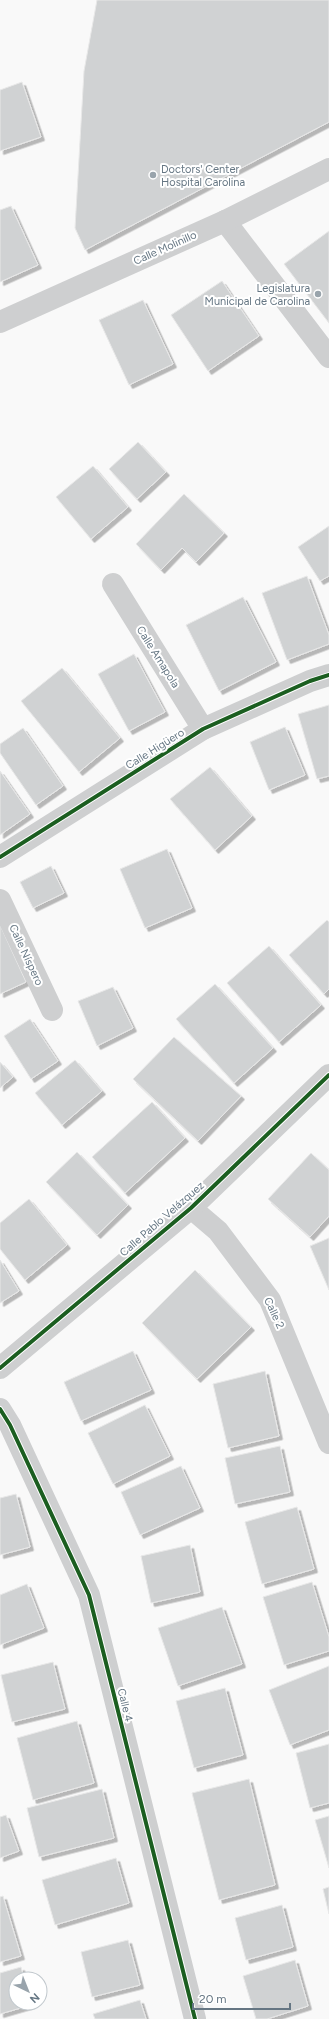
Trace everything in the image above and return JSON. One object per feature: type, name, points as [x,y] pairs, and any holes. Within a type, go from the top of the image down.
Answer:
[{"type":"street","name":"Calle Molinillo","points":[[0,322],[225,221],[329,169]]},
{"type":"street","points":[[225,221],[329,357]]},
{"type":"street","name":"Calle Amapola","points":[[113,584],[202,730]]},
{"type":"street","name":"Calle Higüero","points":[[0,857],[202,730],[310,681],[329,675]]},
{"type":"street","name":"Calle Níspero","points":[[0,900],[52,1010]]},
{"type":"street","name":"Calle Pablo Velázquez","points":[[0,1368],[191,1208],[329,1075]]},
{"type":"street","name":"Calle 2","points":[[191,1208],[218,1231],[270,1300],[328,1438]]},
{"type":"street","name":"Calle 4","points":[[0,1409],[10,1425],[89,1595],[195,2019]]},
{"type":"building","name":"Doctors' Center Hospital Carolina","points":[[97,0],[329,0],[329,122],[85,250],[75,228],[84,71]]},
{"type":"building","points":[[22,82],[41,137],[0,151],[0,90]]},
{"type":"building","points":[[11,206],[38,265],[0,282],[0,210]]},
{"type":"building","name":"Legislatura Municipal de Carolina","points":[[329,231],[329,323],[284,264]]},
{"type":"building","points":[[222,281],[259,336],[208,371],[171,315]]},
{"type":"building","points":[[143,300],[173,364],[129,385],[99,320]]},
{"type":"building","points":[[138,442],[166,472],[137,499],[109,469]]},
{"type":"building","points":[[93,466],[128,507],[91,539],[56,497]]},
{"type":"building","points":[[184,494],[224,533],[196,562],[182,548],[161,570],[136,544]]},
{"type":"building","points":[[329,526],[329,576],[320,581],[298,547]]},
{"type":"building","points":[[307,576],[329,635],[329,644],[287,660],[262,593]]},
{"type":"building","points":[[243,597],[276,662],[219,691],[186,625]]},
{"type":"building","points":[[134,654],[165,712],[129,731],[98,674]]},
{"type":"building","points":[[62,668],[120,738],[79,772],[21,701]]},
{"type":"building","points":[[329,705],[329,776],[317,779],[298,714]]},
{"type":"building","points":[[285,727],[305,775],[269,790],[250,742]]},
{"type":"building","points":[[23,728],[63,786],[36,805],[0,753],[0,744]]},
{"type":"building","points":[[210,767],[252,816],[215,850],[170,799]]},
{"type":"building","points":[[0,771],[30,814],[0,835]]},
{"type":"building","points":[[167,849],[192,908],[145,928],[120,869]]},
{"type":"building","points":[[51,866],[64,893],[33,908],[20,882]]},
{"type":"building","points":[[327,920],[329,922],[329,989],[324,994],[289,955]]},
{"type":"building","points":[[0,925],[26,982],[0,994]]},
{"type":"building","points":[[269,946],[321,1005],[279,1042],[227,983]]},
{"type":"building","points":[[215,984],[273,1048],[234,1083],[176,1019]]},
{"type":"building","points":[[113,987],[133,1028],[97,1046],[78,1001]]},
{"type":"building","points":[[30,1019],[58,1061],[31,1079],[4,1036]]},
{"type":"building","points":[[174,1037],[241,1096],[198,1141],[133,1079]]},
{"type":"building","points":[[75,1060],[102,1091],[62,1125],[35,1093]]},
{"type":"building","points":[[0,1062],[13,1077],[0,1088]]},
{"type":"building","points":[[152,1102],[185,1138],[125,1193],[92,1157]]},
{"type":"building","points":[[77,1152],[128,1205],[97,1235],[46,1182]]},
{"type":"building","points":[[311,1153],[329,1170],[329,1216],[310,1237],[268,1199]]},
{"type":"building","points":[[29,1199],[67,1245],[25,1280],[0,1249],[0,1223]]},
{"type":"building","points":[[329,1238],[329,1290],[310,1246]]},
{"type":"building","points":[[0,1260],[19,1291],[0,1303]]},
{"type":"building","points":[[195,1270],[251,1327],[197,1379],[142,1323]]},
{"type":"building","points":[[133,1351],[151,1390],[81,1421],[64,1382]]},
{"type":"building","points":[[265,1371],[279,1436],[228,1448],[213,1384]]},
{"type":"building","points":[[145,1405],[170,1456],[113,1484],[88,1433]]},
{"type":"building","points":[[280,1446],[290,1492],[235,1504],[225,1458]]},
{"type":"building","points":[[181,1466],[200,1508],[140,1535],[121,1492]]},
{"type":"building","points":[[16,1494],[30,1547],[0,1555],[0,1498]]},
{"type":"building","points":[[297,1507],[314,1569],[262,1584],[245,1522]]},
{"type":"building","points":[[190,1545],[200,1592],[151,1603],[141,1556]]},
{"type":"building","points":[[312,1582],[329,1637],[329,1651],[284,1665],[263,1597]]},
{"type":"building","points":[[27,1584],[44,1628],[0,1645],[0,1595]]},
{"type":"building","points":[[222,1607],[242,1664],[178,1686],[158,1628]]},
{"type":"building","points":[[53,1662],[65,1709],[12,1722],[1,1675]]},
{"type":"building","points":[[329,1666],[329,1730],[290,1745],[269,1690]]},
{"type":"building","points":[[225,1688],[243,1755],[194,1768],[176,1701]]},
{"type":"building","points":[[77,1721],[94,1783],[33,1800],[17,1738]]},
{"type":"building","points":[[329,1744],[329,1803],[310,1808],[296,1753]]},
{"type":"building","points":[[249,1779],[275,1885],[219,1900],[192,1793]]},
{"type":"building","points":[[102,1789],[114,1838],[39,1857],[27,1808]]},
{"type":"building","points":[[6,1815],[19,1851],[0,1858],[0,1817]]},
{"type":"building","points":[[329,1816],[329,1868],[315,1820]]},
{"type":"building","points":[[116,1858],[129,1903],[55,1925],[42,1880]]},
{"type":"building","points":[[329,1887],[329,1914],[323,1889]]},
{"type":"building","points":[[3,1896],[21,1956],[0,1962],[0,1897]]},
{"type":"building","points":[[282,1905],[293,1947],[246,1960],[235,1918]]},
{"type":"building","points":[[128,1940],[140,1985],[92,1997],[81,1952]]},
{"type":"building","points":[[295,1960],[308,2006],[267,2019],[256,2019],[243,1976]]},
{"type":"building","points":[[21,1967],[22,1971],[8,1971],[8,2011],[10,2011],[0,2014],[0,1973]]},
{"type":"building","points":[[140,2000],[146,2019],[95,2019],[93,2014]]},
{"type":"cycle path","points":[[0,857],[203,729],[310,681],[329,675]]},
{"type":"cycle path","points":[[0,1368],[191,1208],[329,1075]]},
{"type":"cycle path","points":[[0,1409],[10,1425],[89,1595],[195,2019]]},
{"type":"place","name":"Doctors' Center Hospital Carolina","points":[[153,175]]},
{"type":"place","name":"Legislatura Municipal de Carolina","points":[[318,294]]}]
